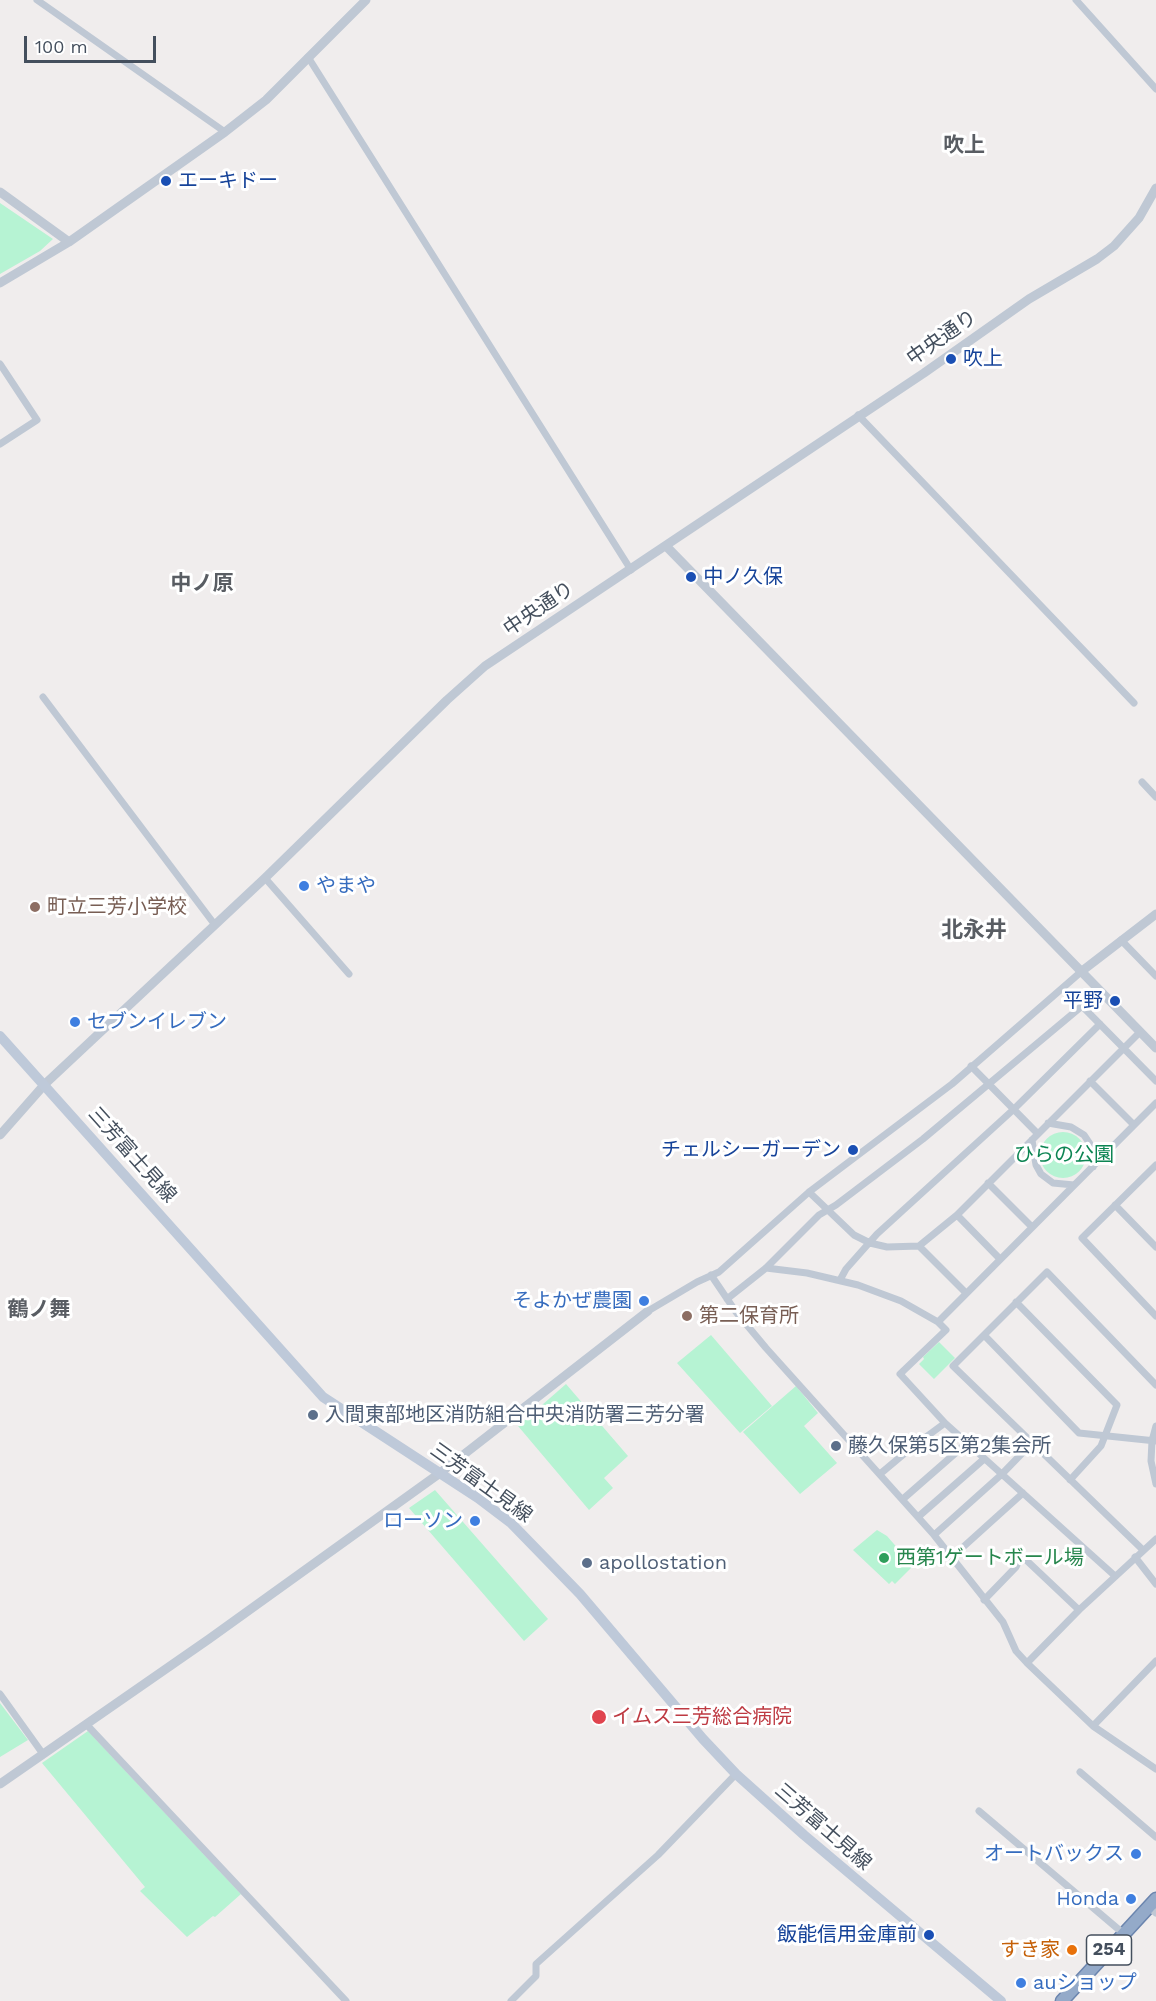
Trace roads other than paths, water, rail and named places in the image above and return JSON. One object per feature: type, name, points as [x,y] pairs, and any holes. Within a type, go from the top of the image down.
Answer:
[{"type":"highway","name":"254","points":[[1062,2001],[1124,1934],[1154,1906]]},
{"type":"main road","name":"三芳富士見線","points":[[0,1036],[323,1397],[440,1473],[510,1523],[580,1594],[703,1739],[736,1774],[786,1820],[1001,2001]]},
{"type":"street","points":[[37,0],[225,132]]},
{"type":"street","points":[[0,283],[69,242],[225,132],[266,100],[366,0]]},
{"type":"street","points":[[1076,0],[1156,89]]},
{"type":"street","points":[[308,57],[631,570]]},
{"type":"street","name":"中央通り","points":[[0,1135],[45,1084],[266,878],[447,700],[485,666],[924,373],[1029,299],[1097,259],[1114,246],[1138,218],[1156,188]]},
{"type":"street","points":[[0,192],[69,242]]},
{"type":"street","points":[[0,364],[37,420],[0,444]]},
{"type":"street","points":[[858,415],[1134,703]]},
{"type":"street","points":[[666,546],[1156,1048]]},
{"type":"street","points":[[43,697],[215,925]]},
{"type":"street","points":[[1142,782],[1156,797]]},
{"type":"street","points":[[266,878],[349,974]]},
{"type":"street","points":[[0,1784],[209,1639],[440,1473],[648,1311],[719,1272],[809,1192],[930,1101],[1082,971],[1156,914]]},
{"type":"street","points":[[1121,940],[1156,976]]},
{"type":"street","points":[[727,1299],[766,1268],[819,1215],[923,1139],[1082,1006],[1156,1081]]},
{"type":"street","points":[[840,1280],[846,1269],[877,1234],[1014,1109],[1100,1024]]},
{"type":"street","points":[[809,1192],[854,1235],[870,1243],[887,1246],[919,1246],[957,1215],[1140,1032]]},
{"type":"street","points":[[971,1066],[1038,1134]]},
{"type":"street","points":[[1090,1081],[1134,1125]]},
{"type":"street","points":[[938,1322],[1156,1103]]},
{"type":"street","points":[[1048,1123],[1071,1127],[1084,1135],[1090,1144],[1093,1167]]},
{"type":"street","points":[[1032,1140],[1034,1160],[1041,1174],[1053,1183],[1074,1185]]},
{"type":"street","points":[[1156,1165],[1082,1238],[1156,1316]]},
{"type":"street","points":[[1149,1172],[1156,1179]]},
{"type":"street","points":[[988,1184],[1032,1227]]},
{"type":"street","points":[[1115,1205],[1156,1247]]},
{"type":"street","points":[[957,1215],[1000,1259]]},
{"type":"street","points":[[919,1246],[966,1293]]},
{"type":"street","points":[[766,1268],[807,1273],[881,1292],[938,1322],[946,1330],[900,1374],[945,1423],[1114,1576]]},
{"type":"street","points":[[1143,1550],[953,1366],[1047,1272],[1156,1385]]},
{"type":"street","points":[[711,1275],[766,1348],[934,1535],[1003,1622],[1016,1651],[1093,1726],[1156,1769]]},
{"type":"street","points":[[1016,1302],[1117,1405],[1106,1436],[1095,1454],[1070,1480]]},
{"type":"street","points":[[984,1335],[1079,1433],[1154,1441]]},
{"type":"street","points":[[880,1474],[910,1448],[945,1423]]},
{"type":"street","points":[[1156,1426],[1150,1461],[1156,1484]]},
{"type":"street","points":[[903,1499],[967,1443]]},
{"type":"street","points":[[934,1535],[1002,1474],[1032,1443]]},
{"type":"street","points":[[918,1516],[984,1459]]},
{"type":"street","points":[[951,1558],[1023,1493]]},
{"type":"street","points":[[1027,1663],[1114,1576],[1156,1539]]},
{"type":"street","points":[[1135,1557],[1156,1584]]},
{"type":"street","points":[[984,1600],[1024,1558],[1079,1610]]},
{"type":"street","points":[[1093,1726],[1156,1661]]},
{"type":"street","points":[[0,1694],[43,1754]]},
{"type":"street","points":[[86,1724],[346,2001]]},
{"type":"street","points":[[1080,1772],[1156,1838]]},
{"type":"street","points":[[511,2001],[536,1976],[536,1964],[658,1855],[736,1774]]},
{"type":"street","points":[[979,1811],[1124,1934]]},
{"type":"place","name":"エーキドー","points":[[166,181]]},
{"type":"place","name":"吹上","points":[[951,359]]},
{"type":"place","name":"中ノ久保","points":[[691,577]]},
{"type":"place","name":"やまや","points":[[304,886]]},
{"type":"place","name":"町立三芳小学校","points":[[35,907]]},
{"type":"place","name":"平野","points":[[1115,1001]]},
{"type":"place","name":"セブンイレブン","points":[[75,1022]]},
{"type":"place","name":"チェルシーガーデン","points":[[853,1150]]},
{"type":"place","name":"そよかぜ農園","points":[[644,1301]]},
{"type":"place","name":"第二保育所","points":[[687,1316]]},
{"type":"place","name":"入間東部地区消防組合中央消防署三芳分署","points":[[313,1415]]},
{"type":"place","name":"藤久保第5区第2集会所","points":[[836,1446]]},
{"type":"place","name":"ローソン","points":[[475,1521]]},
{"type":"place","name":"西第1ゲートボール場","points":[[884,1558]]},
{"type":"place","name":"apollostation","points":[[587,1563]]},
{"type":"place","name":"イムス三芳総合病院","points":[[599,1717]]},
{"type":"place","name":"オートバックス","points":[[1136,1854]]},
{"type":"place","name":"Honda","points":[[1131,1899]]},
{"type":"place","name":"飯能信用金庫前","points":[[929,1935]]},
{"type":"place","name":"すき家","points":[[1072,1950]]},
{"type":"place","name":"auショップ","points":[[1021,1983]]},
{"type":"district","name":"吹上","points":[[964,146]]},
{"type":"district","name":"中ノ原","points":[[202,584]]},
{"type":"district","name":"北永井","points":[[974,931]]},
{"type":"district","name":"鶴ノ舞","points":[[39,1310]]},
{"type":"park label","name":"ひらの公園","points":[[1064,1155]]}]
